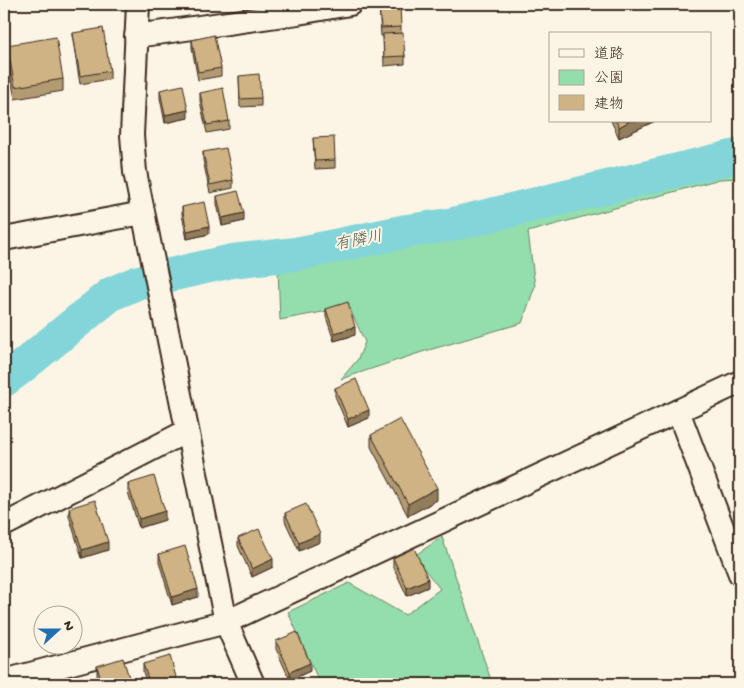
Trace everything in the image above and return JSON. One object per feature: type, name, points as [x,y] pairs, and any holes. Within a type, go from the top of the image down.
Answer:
[{"type":"street","points":[[138,4],[132,135],[135,172],[226,622],[253,684]]},
{"type":"street","points":[[136,36],[350,4]]},
{"type":"street","points":[[4,239],[143,213]]},
{"type":"street","points":[[4,681],[52,676],[226,622],[740,382]]},
{"type":"street","points":[[678,411],[740,574]]},
{"type":"street","points":[[4,525],[187,431]]},
{"type":"green space","points":[[740,163],[740,178],[720,179],[528,232],[535,286],[522,323],[422,352],[341,379],[358,359],[365,342],[349,307],[280,320],[278,268],[637,188]]},
{"type":"green space","points":[[442,537],[491,680],[481,684],[320,684],[288,612],[349,583],[405,615],[440,589],[414,556]]},
{"type":"building","points":[[400,4],[401,27],[381,28],[379,5]]},
{"type":"building","points":[[103,28],[110,71],[80,76],[73,33]]},
{"type":"building","points":[[403,33],[405,56],[384,57],[383,34]]},
{"type":"building","points":[[214,35],[221,68],[198,72],[192,40]]},
{"type":"building","points":[[56,37],[63,79],[15,87],[7,45]]},
{"type":"building","points":[[259,74],[261,98],[240,99],[239,76]]},
{"type":"building","points":[[183,85],[188,110],[165,115],[160,90]]},
{"type":"building","points":[[223,88],[229,121],[207,125],[200,93]]},
{"type":"building","points":[[616,122],[628,122],[619,127]]},
{"type":"building","points":[[334,137],[335,160],[315,161],[313,138]]},
{"type":"building","points":[[226,148],[233,180],[210,185],[203,152]]},
{"type":"building","points":[[238,191],[244,213],[222,218],[217,196]]},
{"type":"building","points":[[204,202],[209,226],[187,231],[182,207]]},
{"type":"building","points":[[348,302],[355,327],[334,333],[326,309]]},
{"type":"building","points":[[356,379],[369,410],[348,419],[335,388]]},
{"type":"building","points":[[400,419],[437,488],[408,504],[371,435]]},
{"type":"building","points":[[154,476],[165,511],[139,519],[128,484]]},
{"type":"building","points":[[95,500],[108,542],[82,550],[69,508]]},
{"type":"building","points":[[306,504],[320,534],[299,543],[285,513]]},
{"type":"building","points":[[259,529],[273,559],[252,569],[238,538]]},
{"type":"building","points":[[185,546],[198,589],[172,597],[159,554]]},
{"type":"building","points":[[414,548],[428,579],[407,588],[393,558]]},
{"type":"building","points":[[297,632],[310,663],[290,672],[276,641]]},
{"type":"building","points":[[170,656],[178,684],[150,684],[143,664]]},
{"type":"building","points":[[123,658],[131,684],[102,684],[97,666]]},
{"type":"building","points":[[39,680],[40,684],[25,684]]},
{"type":"waterway","name":"有隣川","points":[[4,380],[111,294],[139,282],[232,261],[296,254],[407,231],[449,225],[740,155]]}]
